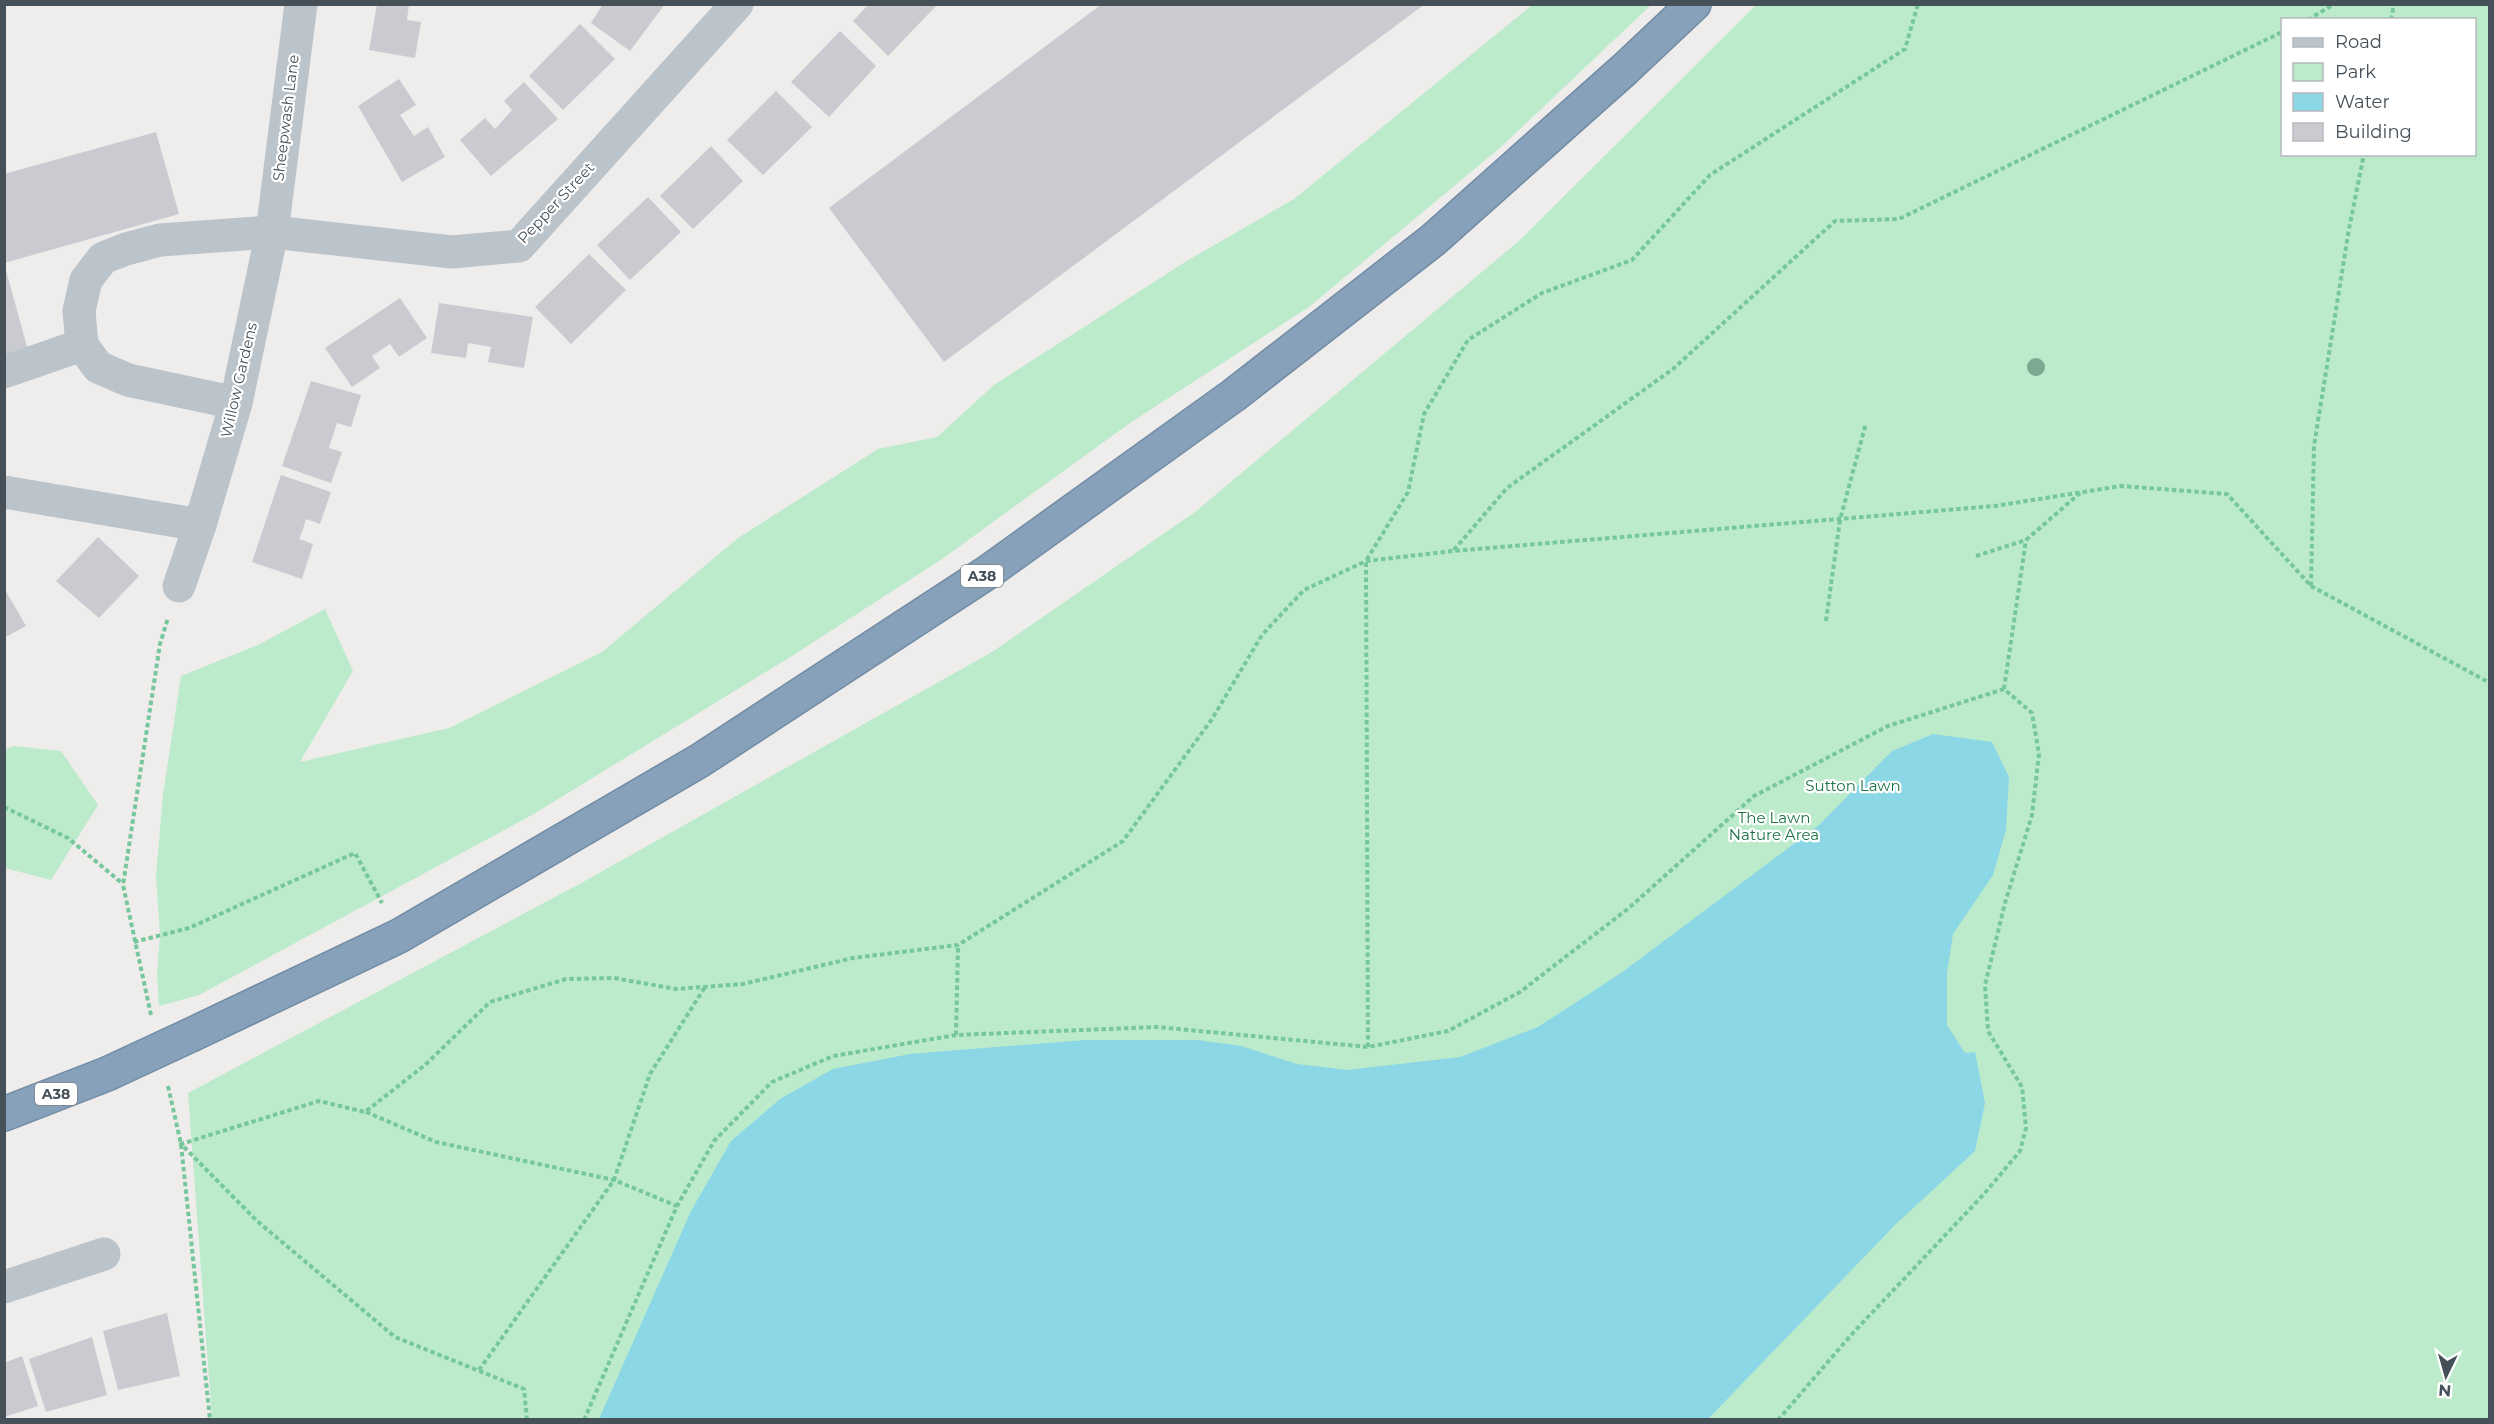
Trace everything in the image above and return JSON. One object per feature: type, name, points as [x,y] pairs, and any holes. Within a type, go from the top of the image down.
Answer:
[{"type":"highway","name":"A38","points":[[4,1114],[108,1074],[410,930],[699,761],[988,572],[1234,394],[1433,240],[1625,69],[1694,4]]},
{"type":"street","name":"Sheepwash Lane","points":[[272,232],[301,4]]},
{"type":"street","name":"Pepper Street","points":[[82,345],[79,311],[86,280],[103,258],[160,240],[272,232],[452,252],[519,246],[737,4]]},
{"type":"street","name":"Willow Gardens","points":[[179,586],[200,525],[236,403],[272,232]]},
{"type":"street","points":[[4,372],[82,345],[98,367],[128,380],[236,403]]},
{"type":"street","points":[[4,492],[200,525]]},
{"type":"street","points":[[4,1287],[104,1254]]},
{"type":"path","points":[[1368,1047],[1365,561],[1408,492],[1425,414],[1468,340],[1542,293],[1632,260],[1710,175],[1905,49],[1918,4]]},
{"type":"path","points":[[2311,18],[2334,4]]},
{"type":"path","points":[[1454,551],[1507,489],[1673,369],[1835,221],[1899,219],[2281,33]]},
{"type":"path","points":[[2311,586],[2314,446],[2349,229],[2364,156]]},
{"type":"path","points":[[1826,621],[1840,520],[1866,423]]},
{"type":"path","points":[[365,1112],[425,1065],[490,1002],[566,979],[614,978],[676,989],[743,984],[853,958],[958,945],[1123,841],[1212,719],[1262,635],[1304,590],[1365,561],[1454,551],[1995,506],[2121,486],[2227,495],[2311,586],[2490,683]]},
{"type":"path","points":[[1976,556],[2026,540],[2081,492]]},
{"type":"path","points":[[2004,689],[2026,540]]},
{"type":"path","points":[[153,1020],[123,885],[160,644],[179,586]]},
{"type":"path","points":[[584,1419],[676,1206],[714,1141],[772,1082],[833,1056],[956,1035],[1157,1027],[1368,1047],[1448,1031],[1520,992],[1629,908],[1754,796],[1888,726],[2004,689]]},
{"type":"path","points":[[1778,1419],[1852,1334],[1984,1194],[2020,1151],[2026,1128],[2022,1088],[1988,1031],[1985,985],[2005,903],[2032,815],[2039,754],[2032,713],[2004,689]]},
{"type":"path","points":[[4,807],[68,838],[123,885]]},
{"type":"path","points":[[134,942],[189,928],[355,853],[383,905]]},
{"type":"path","points":[[956,1035],[958,945]]},
{"type":"path","points":[[479,1370],[614,1180],[650,1074],[706,987]]},
{"type":"path","points":[[166,1077],[181,1144],[210,1419]]},
{"type":"path","points":[[181,1144],[319,1101],[365,1112],[436,1142],[614,1180],[649,1197],[676,1206]]},
{"type":"path","points":[[181,1144],[257,1221],[395,1337],[524,1389],[527,1419]]},
{"type":"green space","points":[[1532,5],[1651,5],[1502,146],[1309,307],[1130,423],[942,559],[792,656],[532,815],[199,995],[159,1006],[157,973],[160,936],[156,876],[163,795],[181,676],[258,645],[325,609],[353,671],[300,762],[449,728],[602,652],[738,538],[878,449],[937,437],[994,385],[1185,262],[1294,199]]},
{"type":"green space","name":"Sutton Lawn","points":[[1756,5],[2489,5],[2489,1419],[212,1419],[188,1093],[583,882],[992,652],[1195,512],[1520,240]]},
{"type":"green space","points":[[15,746],[61,751],[98,805],[51,880],[5,868],[5,749]]},
{"type":"water","points":[[1933,734],[1992,742],[2009,777],[2006,830],[1993,875],[1953,934],[1947,973],[1947,1025],[1965,1053],[1975,1052],[1985,1103],[1975,1151],[1896,1224],[1708,1419],[599,1419],[691,1211],[731,1141],[780,1099],[833,1069],[910,1054],[1085,1040],[1198,1040],[1241,1046],[1297,1064],[1347,1070],[1460,1057],[1538,1027],[1621,973],[1819,825],[1892,751]]},
{"type":"building","points":[[377,4],[409,4],[407,20],[421,22],[415,58],[369,50]]},
{"type":"building","points":[[603,4],[665,4],[630,51],[591,23]]},
{"type":"building","points":[[869,4],[938,4],[888,56],[853,21]]},
{"type":"building","points":[[1102,4],[1425,4],[944,362],[829,208]]},
{"type":"building","points":[[580,24],[615,59],[563,110],[529,76]]},
{"type":"building","points":[[840,31],[876,66],[829,117],[791,82]]},
{"type":"building","points":[[399,79],[416,105],[400,115],[414,136],[428,127],[445,157],[402,182],[358,106]]},
{"type":"building","points":[[524,82],[558,119],[491,176],[460,140],[485,118],[495,129],[512,110],[504,101]]},
{"type":"building","points":[[776,91],[812,127],[763,175],[727,140]]},
{"type":"building","points":[[156,132],[179,214],[4,263],[4,174]]},
{"type":"building","points":[[711,146],[743,181],[693,229],[660,196]]},
{"type":"building","points":[[648,197],[681,232],[630,280],[597,245]]},
{"type":"building","points":[[589,254],[626,290],[571,344],[535,307]]},
{"type":"building","points":[[4,263],[29,354],[4,360]]},
{"type":"building","points":[[400,298],[427,338],[399,357],[390,344],[372,356],[380,368],[352,387],[325,348]]},
{"type":"building","points":[[439,303],[533,317],[524,368],[488,362],[491,347],[468,343],[466,358],[431,353]]},
{"type":"building","points":[[311,381],[361,395],[351,427],[337,423],[329,448],[342,452],[331,483],[282,466]]},
{"type":"building","points":[[281,475],[331,492],[320,524],[306,519],[299,539],[313,544],[302,579],[252,562]]},
{"type":"building","points":[[98,537],[139,576],[99,618],[56,581]]},
{"type":"building","points":[[4,588],[26,626],[4,638]]},
{"type":"building","points":[[167,1313],[180,1376],[118,1390],[103,1331]]},
{"type":"building","points":[[92,1337],[107,1395],[46,1412],[29,1359]]},
{"type":"building","points":[[22,1356],[38,1406],[4,1417],[4,1363]]},
{"type":"park label","name":"The Lawn Nature Area","points":[[1774,826]]}]
